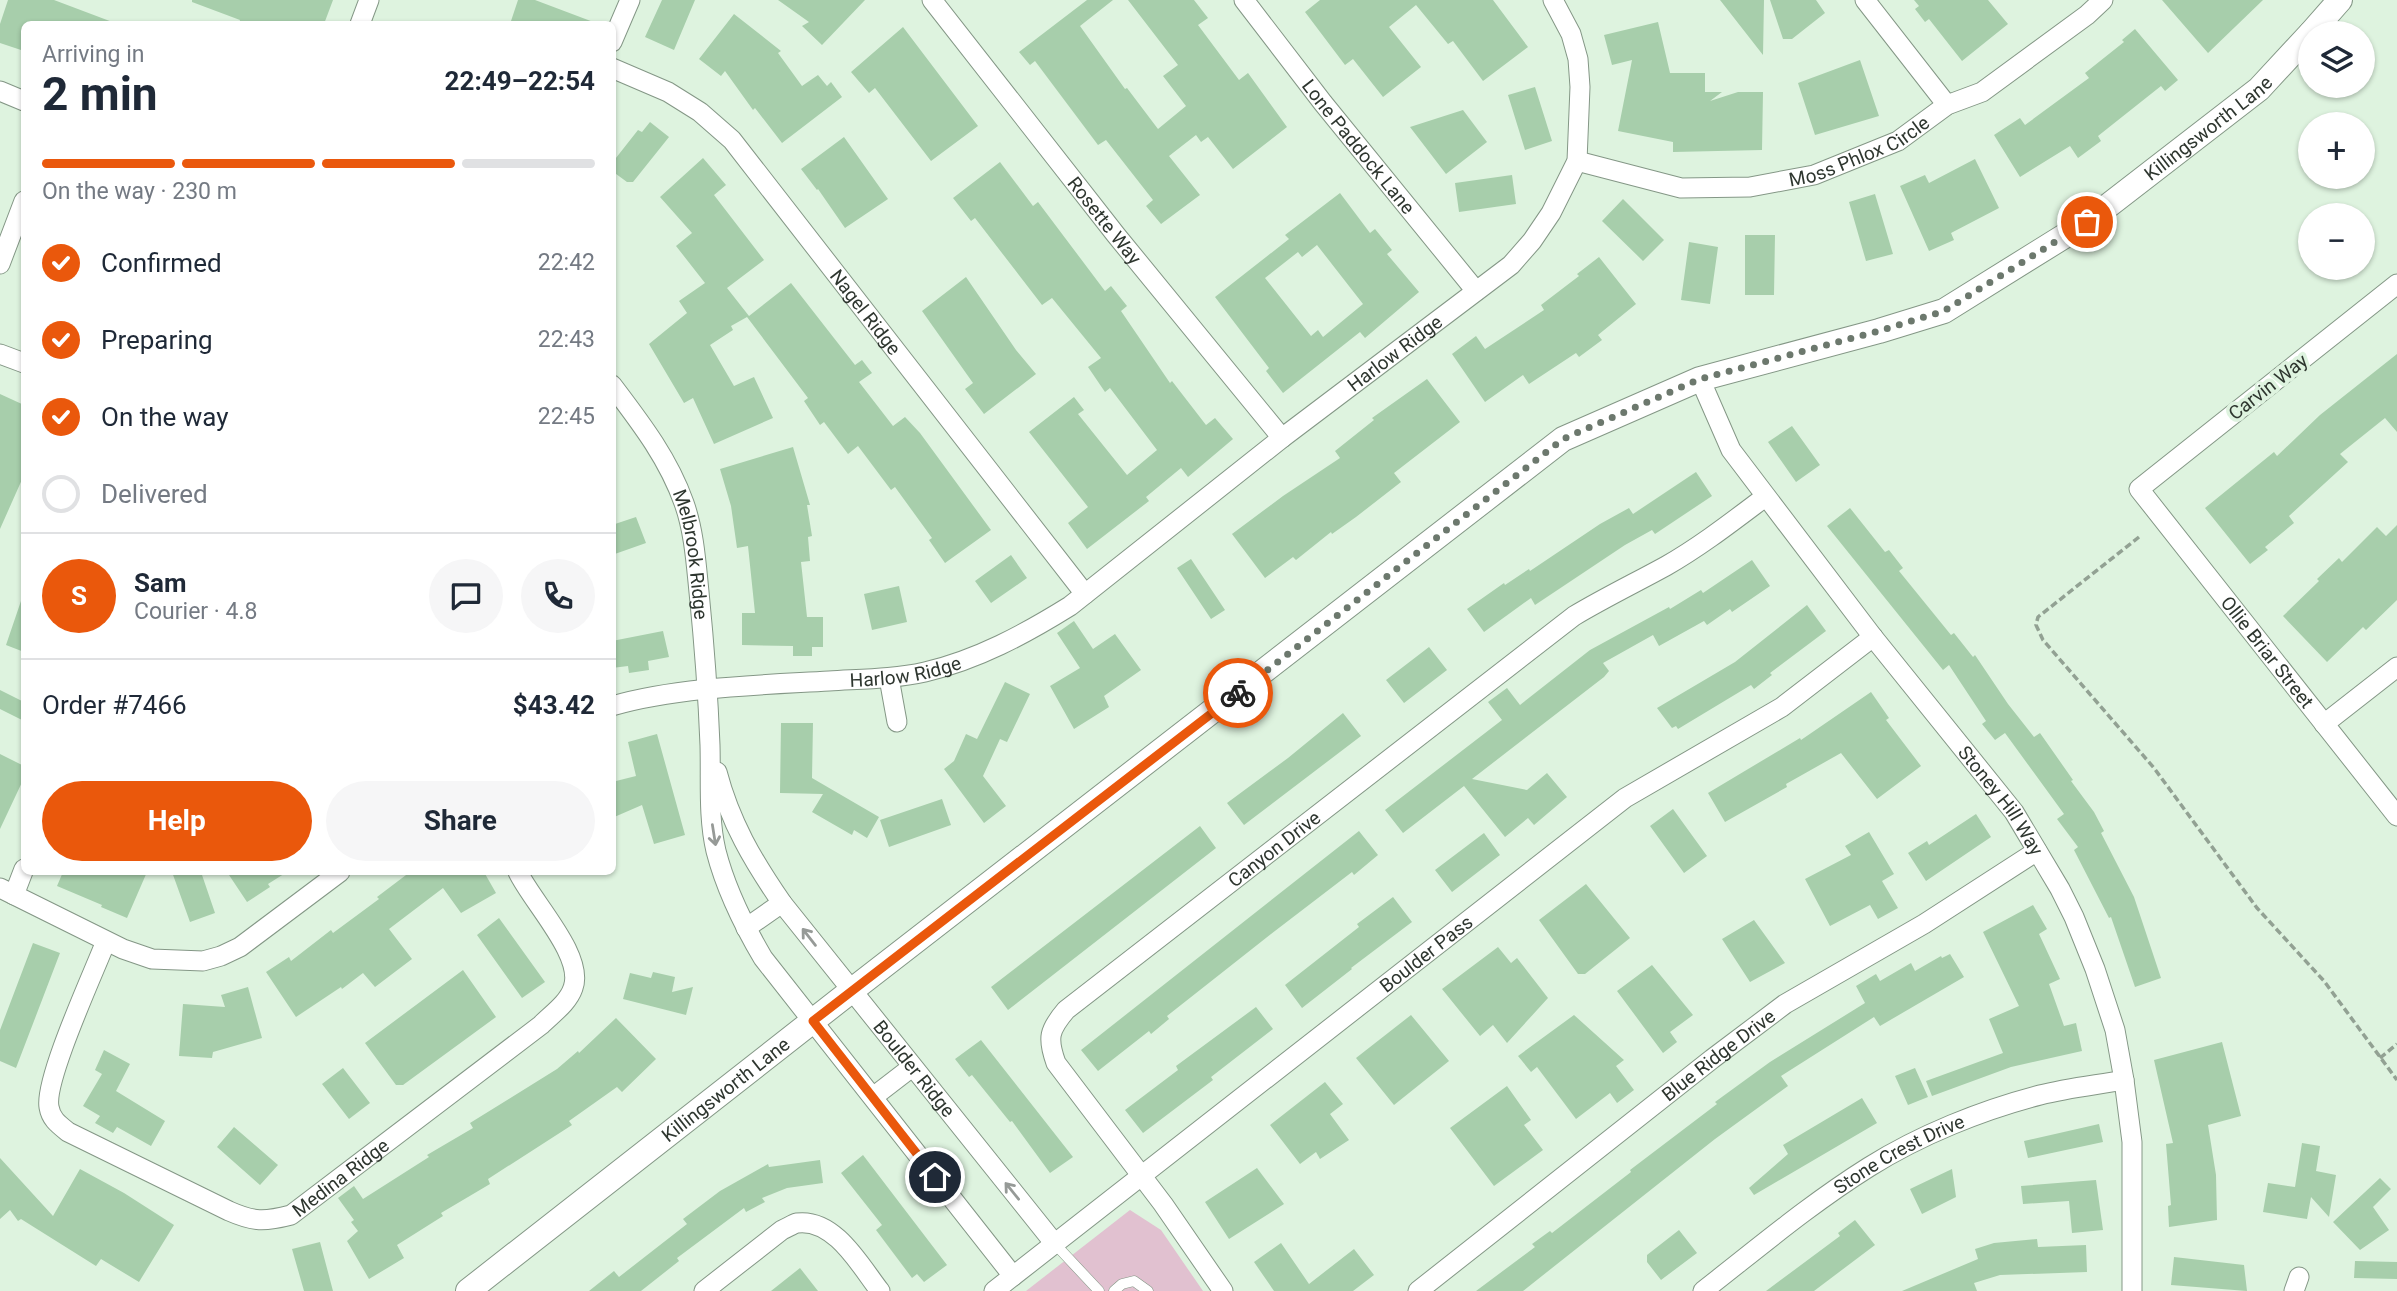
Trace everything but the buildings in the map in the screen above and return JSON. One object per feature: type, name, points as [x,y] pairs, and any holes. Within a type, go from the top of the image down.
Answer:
[{"type":"street","points":[[361,21],[369,0]]},
{"type":"street","points":[[616,33],[630,0]]},
{"type":"street","name":"Rosette Way","points":[[932,0],[1116,235],[1282,439]]},
{"type":"street","name":"Lone Paddock Lane","points":[[1244,0],[1322,103],[1476,291]]},
{"type":"street","points":[[1553,0],[1571,34],[1578,59],[1580,88],[1577,161]]},
{"type":"street","points":[[1865,0],[1947,105]]},
{"type":"street","name":"Moss Phlox Circle","points":[[1577,161],[1681,188],[1750,187],[1814,176],[1898,141],[1947,105],[1982,92],[2104,0]]},
{"type":"street","name":"Killingsworth Lane","points":[[2321,21],[2340,0]]},
{"type":"street","name":"Killingsworth Lane","points":[[468,1291],[1563,439],[1700,379],[1944,311],[2087,222],[2259,89],[2298,47]]},
{"type":"street","name":"Nagel Ridge","points":[[616,70],[668,92],[700,112],[732,140],[1085,594]]},
{"type":"street","points":[[0,91],[21,100]]},
{"type":"street","name":"Harlow Ridge","points":[[616,705],[634,700],[706,691],[889,678],[923,672],[955,664],[1032,630],[1085,594],[1282,439],[1511,265],[1551,213],[1577,161]]},
{"type":"street","points":[[0,264],[21,209]]},
{"type":"street","name":"Carvin Way","points":[[2139,489],[2397,284]]},
{"type":"street","points":[[0,354],[21,362]]},
{"type":"street","name":"Stoney Hill Way","points":[[1700,379],[1731,450],[1873,637],[2014,812],[2074,917],[2115,1030],[2124,1080],[2132,1142],[2132,1291]]},
{"type":"street","name":"Melbrook Ridge","points":[[616,390],[653,439],[667,464],[684,503],[693,540],[710,743],[711,816],[716,851],[730,895],[763,958],[813,1021]]},
{"type":"street","name":"Ollie Briar Street","points":[[2139,489],[2397,816]]},
{"type":"street","name":"Canyon Drive","points":[[1223,1291],[1142,1176],[1056,1063],[1050,1047],[1050,1034],[1054,1024],[1066,1010],[1574,615],[1667,565],[1712,537],[1765,497]]},
{"type":"street","name":"Boulder Pass","points":[[994,1291],[1625,798],[1782,707],[1873,637]]},
{"type":"street","points":[[2324,724],[2397,667]]},
{"type":"street","points":[[889,678],[897,722]]},
{"type":"street","name":"Melbrook Ridge","points":[[710,743],[721,787],[749,855],[782,903],[851,991]]},
{"type":"street","name":"Blue Ridge Drive","points":[[1418,1291],[1785,1004],[1836,972],[1924,924],[2037,851]]},
{"type":"street","points":[[21,873],[7,891],[123,950],[152,959],[203,961],[240,947],[336,875]]},
{"type":"street","name":"Medina Ridge","points":[[106,941],[50,1088],[48,1104],[52,1118],[68,1132],[229,1212],[249,1220],[271,1220],[291,1215],[530,1033],[562,1005],[573,990],[576,976],[571,957],[520,875]]},
{"type":"street","points":[[746,928],[782,903]]},
{"type":"street","name":"Boulder Ridge","points":[[851,991],[1055,1244]]},
{"type":"street","points":[[813,1021],[1013,1276]]},
{"type":"street","points":[[873,1097],[912,1068]]},
{"type":"street","name":"Stone Crest Drive","points":[[1703,1291],[1828,1194],[1871,1165],[1914,1142],[1971,1118],[2042,1094],[2124,1080]]},
{"type":"street","points":[[704,1291],[782,1230],[797,1223],[814,1225],[829,1231],[845,1246],[880,1291]]},
{"type":"lane","points":[[1055,1244],[1099,1291]]},
{"type":"lane","points":[[1114,1291],[1122,1284],[1134,1281],[1148,1291]]},
{"type":"path","points":[[2139,537],[2039,617],[2036,625],[2039,633],[2059,661],[2154,768],[2258,908],[2324,981],[2397,1080]]},
{"type":"path","points":[[2379,1058],[2397,1044]]},
{"type":"shaded area","points":[[1130,1210],[1161,1230],[1203,1291],[1026,1291]]},
{"type":"way so far","points":[[1238,693],[1563,439],[1700,379],[1944,311],[2087,222]]},
{"type":"route","points":[[935,1177],[813,1021],[1238,693]]}]
